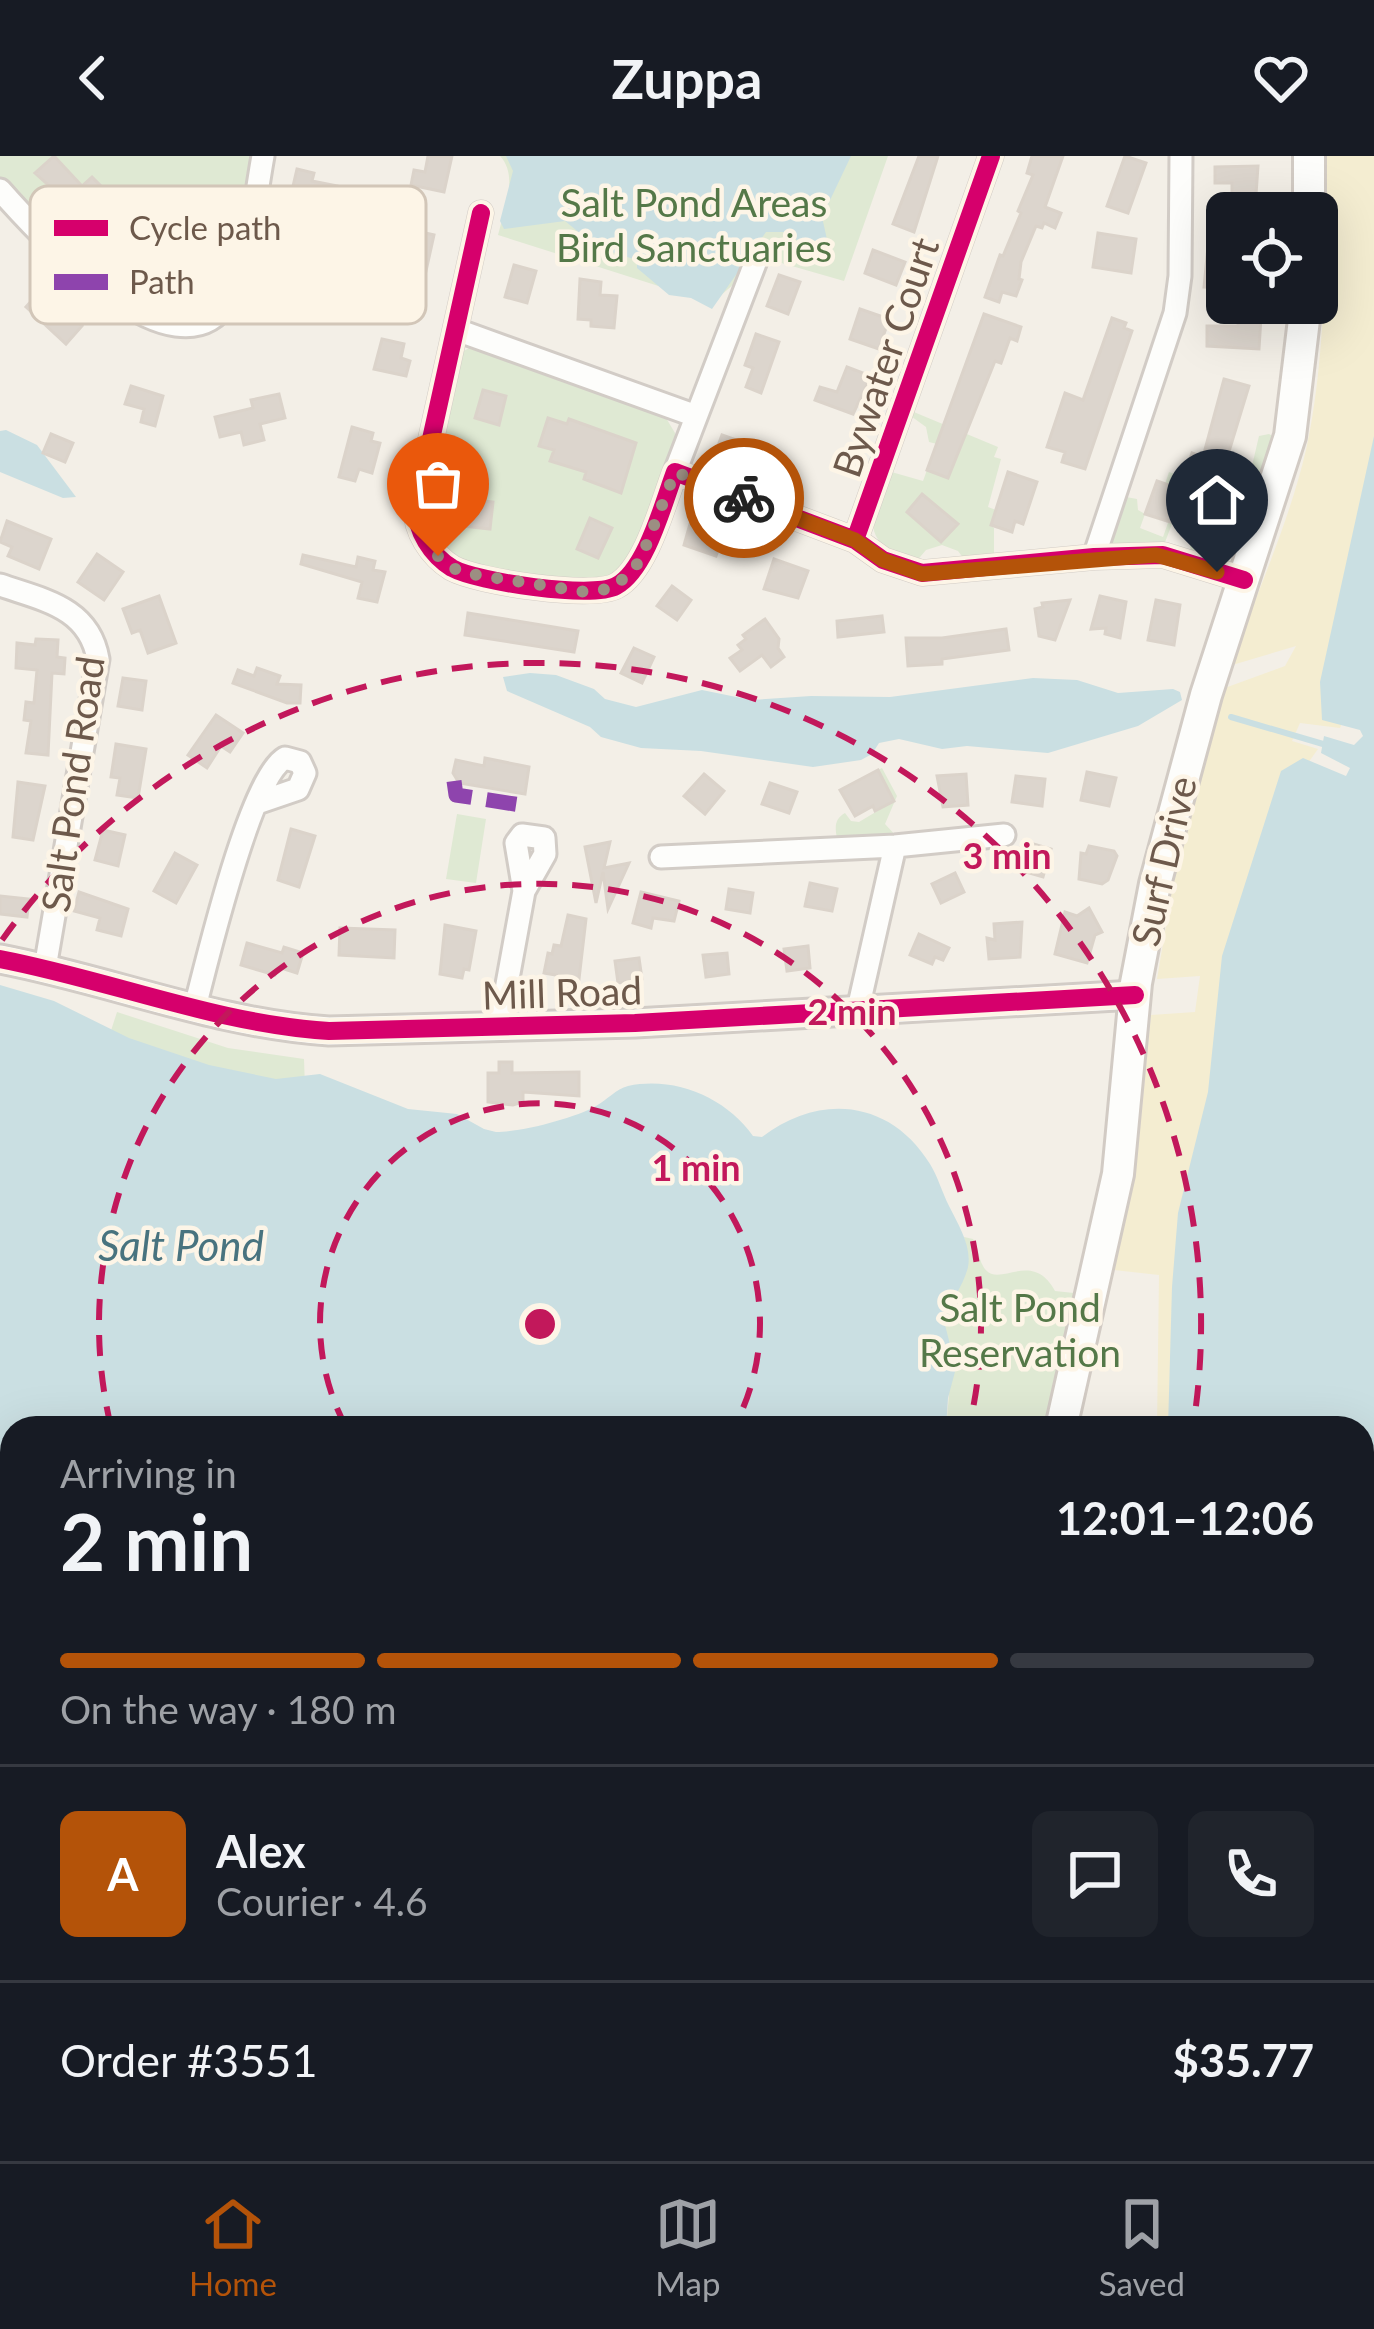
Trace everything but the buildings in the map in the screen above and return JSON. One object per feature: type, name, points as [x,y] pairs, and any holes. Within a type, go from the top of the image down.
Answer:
[{"type":"main road","points":[[1309,156],[1309,192]]},
{"type":"main road","name":"Surf Drive","points":[[1064,1416],[1118,1174],[1135,995],[1175,802],[1290,436],[1303,324]]},
{"type":"street","points":[[257,186],[263,156]]},
{"type":"street","name":"Bywater Court","points":[[991,156],[855,540],[883,560],[922,574],[1094,557],[1169,556],[1244,580]]},
{"type":"street","points":[[1094,557],[1175,313],[1181,156]]},
{"type":"street","points":[[0,190],[30,218]]},
{"type":"street","points":[[481,213],[416,507],[424,537],[447,565],[533,585],[585,592],[614,588],[640,561],[759,253]]},
{"type":"street","points":[[457,330],[696,416]]},
{"type":"street","points":[[675,472],[855,540]]},
{"type":"street","name":"Salt Pond Road","points":[[0,585],[73,612],[88,628],[98,659],[45,968]]},
{"type":"street","points":[[195,1007],[257,803]]},
{"type":"street","points":[[662,857],[1004,836]]},
{"type":"street","points":[[858,1009],[895,846]]},
{"type":"street","points":[[499,1028],[524,891]]},
{"type":"street","name":"Mill Road","points":[[0,959],[287,1028],[323,1031],[499,1028],[1135,995]]},
{"type":"green space","points":[[0,156],[254,156],[248,186],[30,186],[30,209],[0,179]]},
{"type":"green space","name":"Salt Pond Areas Bird Sanctuaries","points":[[500,156],[888,156],[844,281],[764,258],[712,303],[498,235],[509,183]]},
{"type":"green space","points":[[473,346],[663,413],[676,442],[640,544],[618,575],[571,583],[469,568],[433,541],[423,503],[458,354]]},
{"type":"green space","points":[[909,410],[998,447],[994,457],[1001,459],[988,507],[996,510],[991,526],[994,559],[967,563],[958,551],[942,545],[926,550],[915,563],[877,537],[874,516],[888,471],[923,481],[927,470],[948,477],[937,444],[929,442],[926,427]]},
{"type":"green space","points":[[1259,436],[1274,437],[1255,499],[1249,497],[1230,539],[1202,546],[1193,555],[1190,547],[1195,530],[1208,533],[1215,528],[1216,519],[1210,513],[1214,501],[1165,484],[1169,472],[1244,500]]},
{"type":"green space","points":[[1126,497],[1137,499],[1138,510],[1145,514],[1140,528],[1163,537],[1169,520],[1173,521],[1164,545],[1113,544],[1110,538]]},
{"type":"green space","points":[[882,768],[897,796],[885,824],[898,838],[837,839],[841,815],[859,822],[894,801],[878,770]]},
{"type":"green space","points":[[457,814],[486,819],[476,883],[446,879]]},
{"type":"green space","points":[[117,1012],[228,1048],[304,1059],[305,1088],[107,1043]]},
{"type":"green space","name":"Salt Pond Reservation","points":[[964,1237],[973,1239],[989,1273],[1036,1272],[1055,1291],[1074,1293],[1047,1416],[947,1416],[949,1395],[936,1313],[968,1255]]},
{"type":"sand","points":[[1325,156],[1374,156],[1374,645],[1340,728],[1300,723],[1292,741],[1318,749],[1303,770],[1188,1416],[1157,1416],[1159,1275],[1114,1270],[1138,1149],[1151,1015],[1195,1012],[1200,976],[1157,979],[1180,842],[1222,689],[1285,666],[1296,646],[1229,666],[1291,504],[1318,379],[1322,324],[1338,324],[1338,192],[1325,192]]},
{"type":"water","name":"Salt Pond Areas Bird Sanctuaries","points":[[506,156],[851,156],[822,217],[830,253],[824,255],[783,232],[766,232],[712,309],[691,298],[669,295],[637,268],[637,260],[598,248],[565,221],[504,229],[500,221],[513,171]]},
{"type":"water","points":[[0,431],[37,445],[76,497],[63,498],[0,472]]},
{"type":"water","points":[[1374,436],[1374,1416],[1168,1416],[1178,1213],[1208,1092],[1222,956],[1281,771],[1303,758],[1346,776],[1350,768],[1321,753],[1324,736],[1354,745],[1363,736],[1360,730],[1322,720],[1320,682]]},
{"type":"water","points":[[556,675],[594,689],[605,699],[636,707],[702,690],[751,700],[890,697],[1033,678],[1077,680],[1118,693],[1173,689],[1182,700],[1138,726],[1048,753],[967,746],[942,749],[899,739],[879,743],[861,760],[813,767],[701,751],[641,748],[601,737],[590,727],[507,691],[503,677]]},
{"type":"water","name":"Salt Pond","points":[[0,985],[54,1001],[129,1038],[209,1065],[276,1079],[320,1074],[408,1109],[457,1114],[496,1132],[562,1120],[596,1106],[624,1087],[646,1084],[698,1093],[729,1111],[753,1136],[762,1137],[784,1123],[830,1109],[874,1115],[914,1142],[930,1164],[968,1251],[964,1280],[943,1317],[956,1368],[947,1416],[0,1416]]},
{"type":"waterway","points":[[1231,717],[1323,744]]},
{"type":"marked path","points":[[454,781],[456,795],[521,805]]},
{"type":"cycle path","points":[[991,156],[855,540],[883,560],[922,573],[1163,555],[1244,580]]},
{"type":"cycle path","points":[[481,213],[416,507],[422,533],[444,563],[485,579],[534,587],[584,591],[616,586],[645,551],[675,472],[855,540]]},
{"type":"cycle path","points":[[0,959],[246,1020],[329,1031],[635,1023],[1135,995]]},
{"type":"way so far","points":[[438,556],[471,574],[602,592],[623,582],[640,561],[675,472],[744,498]]},
{"type":"route","points":[[744,498],[855,540],[883,560],[922,574],[1156,555],[1217,572]]}]
